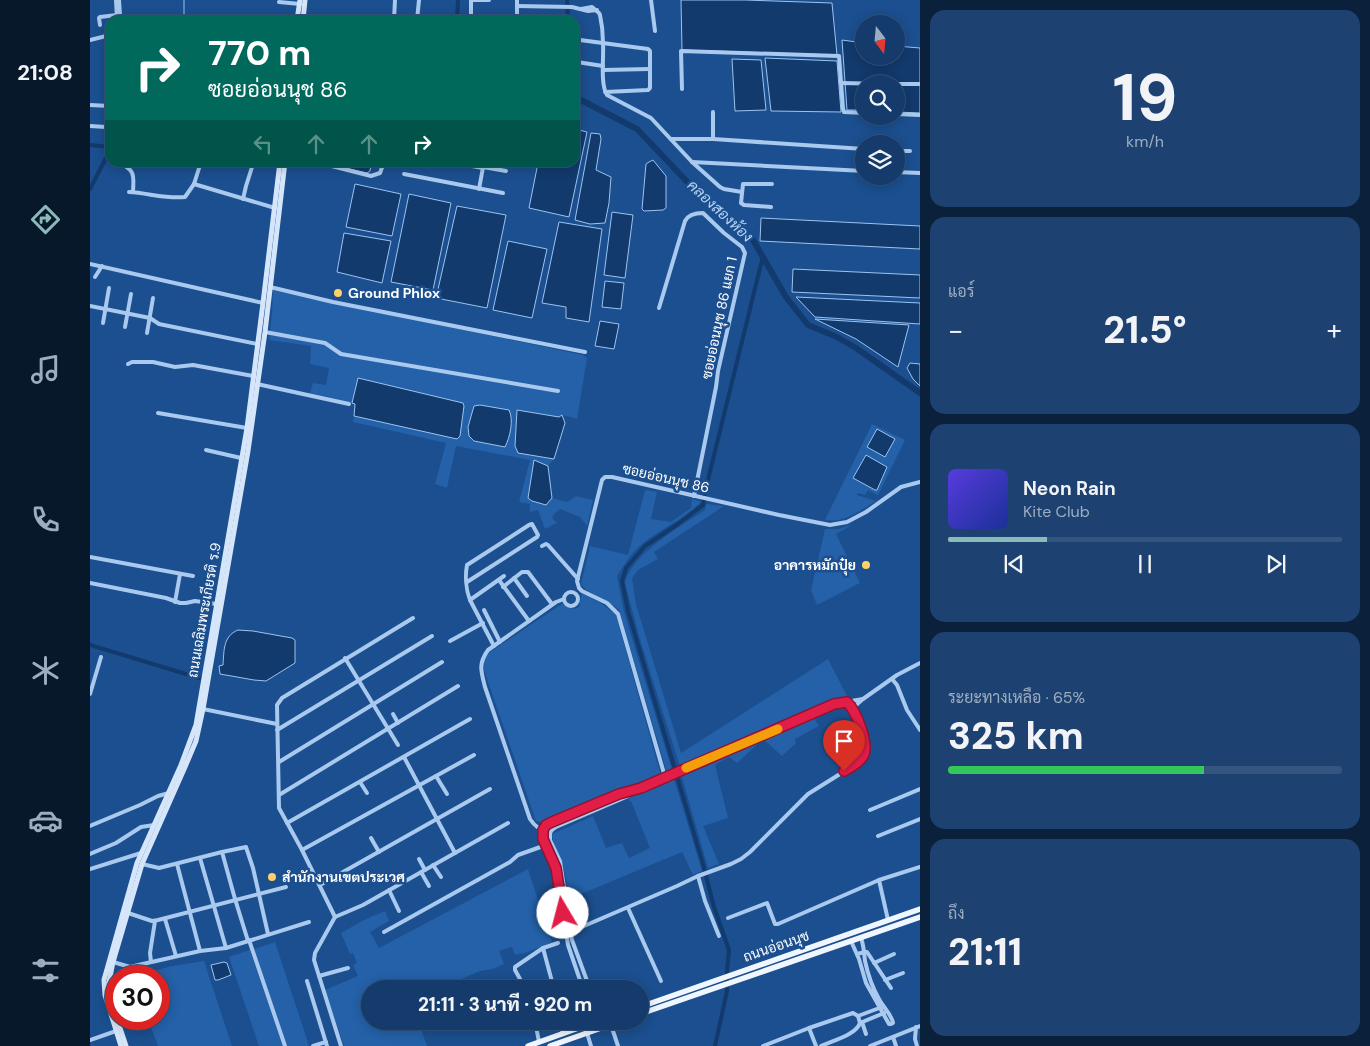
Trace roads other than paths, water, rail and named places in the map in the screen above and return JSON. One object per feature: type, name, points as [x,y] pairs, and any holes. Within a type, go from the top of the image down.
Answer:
[{"type":"main road","points":[[304,15],[305,0]]},
{"type":"main road","points":[[298,15],[300,2]]},
{"type":"main road","name":"ถนนเฉลิมพระเกียรติ ร.9","points":[[121,1046],[105,995],[104,980],[141,853],[169,793],[196,725],[247,428],[279,167]]},
{"type":"main road","name":"ถนนเฉลิมพระเกียรติ ร.9","points":[[112,965],[142,864],[186,767],[196,741],[203,709],[248,452],[265,332],[284,167]]},
{"type":"main road","name":"ถนนอ่อนนุช","points":[[745,974],[920,909]]},
{"type":"main road","name":"ถนนอ่อนนุช","points":[[649,1004],[861,938],[920,917]]},
{"type":"main road","name":"ถนนอ่อนนุช","points":[[649,1010],[712,985]]},
{"type":"main road","name":"ถนนเฉลิมพระเกียรติ ร.9","points":[[121,1030],[126,1046]]},
{"type":"main road","points":[[528,1046],[574,1030]]},
{"type":"main road","points":[[550,1046],[593,1030]]},
{"type":"street","points":[[117,0],[117,15]]},
{"type":"street","points":[[117,0],[120,15]]},
{"type":"street","points":[[394,15],[396,0]]},
{"type":"street","points":[[418,15],[419,0]]},
{"type":"street","points":[[470,15],[471,0],[490,0]]},
{"type":"street","points":[[516,15],[517,0]]},
{"type":"street","points":[[651,0],[655,31]]},
{"type":"street","points":[[279,2],[300,2]]},
{"type":"street","points":[[517,6],[572,7],[589,11],[597,10],[601,19],[605,92],[610,97],[651,118],[692,162],[724,189],[742,192]]},
{"type":"street","points":[[100,25],[100,17],[105,17]]},
{"type":"street","points":[[90,40],[105,37]]},
{"type":"street","points":[[580,40],[648,49],[650,51],[650,88],[648,90],[605,92]]},
{"type":"street","points":[[682,89],[681,51],[840,56],[843,109],[844,112],[855,113]]},
{"type":"street","points":[[580,62],[603,68],[650,69]]},
{"type":"street","points":[[841,83],[855,83]]},
{"type":"street","points":[[905,84],[919,84]]},
{"type":"street","points":[[90,105],[105,106]]},
{"type":"street","points":[[713,112],[713,140]]},
{"type":"street","points":[[905,114],[920,115]]},
{"type":"street","points":[[90,126],[105,127]]},
{"type":"street","points":[[671,139],[855,148]]},
{"type":"street","points":[[905,151],[910,151]]},
{"type":"street","points":[[692,162],[855,171]]},
{"type":"street","points":[[125,167],[132,171],[131,192],[166,197],[185,197],[194,184],[199,167]]},
{"type":"street","points":[[243,199],[252,167]]},
{"type":"street","points":[[336,167],[371,176],[380,173],[382,167]]},
{"type":"street","points":[[479,189],[483,167]]},
{"type":"street","points":[[488,167],[506,171]]},
{"type":"street","points":[[905,172],[920,173]]},
{"type":"street","points":[[404,174],[503,193]]},
{"type":"street","points":[[771,207],[742,204],[742,186],[744,183],[772,184]]},
{"type":"street","points":[[194,184],[275,208]]},
{"type":"street","name":"ซอยอ่อนนุช 86 แยก 1","points":[[659,308],[685,221],[687,217],[702,213],[742,247],[745,253],[718,371],[694,496]]},
{"type":"street","points":[[90,264],[264,303]]},
{"type":"street","points":[[95,277],[102,266]]},
{"type":"street","points":[[270,286],[333,302],[584,352]]},
{"type":"street","points":[[102,323],[110,288]]},
{"type":"street","points":[[124,327],[131,294]]},
{"type":"street","points":[[147,332],[153,298]]},
{"type":"street","points":[[90,306],[150,318],[160,324],[257,344]]},
{"type":"street","points":[[265,332],[325,343],[341,354],[558,392]]},
{"type":"street","points":[[128,364],[132,362],[153,362],[175,367],[193,366],[253,376]]},
{"type":"street","points":[[257,384],[349,404]]},
{"type":"street","points":[[158,413],[247,428]]},
{"type":"street","points":[[206,450],[241,458]]},
{"type":"street","name":"ซอยอ่อนนุช 86","points":[[578,578],[601,482],[605,477],[830,525],[847,522],[902,487],[920,482]]},
{"type":"street","points":[[467,582],[537,537],[533,525],[529,525],[467,566],[467,582],[468,594],[470,600],[494,646]]},
{"type":"street","points":[[542,546],[548,545],[578,578],[578,586],[582,591],[607,603],[618,614],[667,776]]},
{"type":"street","points":[[90,557],[193,576]]},
{"type":"street","points":[[503,587],[522,572],[528,572],[552,604]]},
{"type":"street","points":[[176,602],[180,574]]},
{"type":"street","points":[[470,600],[504,576]]},
{"type":"street","points":[[514,578],[527,596]]},
{"type":"street","points":[[499,580],[528,622]]},
{"type":"street","points":[[90,583],[161,597],[176,602],[186,603],[195,601],[216,604]]},
{"type":"street","points":[[550,833],[543,831],[530,819],[483,681],[481,664],[488,650],[552,604],[560,599],[564,599]]},
{"type":"street","points":[[484,610],[500,642]]},
{"type":"street","points":[[335,917],[279,808],[277,705],[282,698],[413,618]]},
{"type":"street","points":[[450,641],[483,623]]},
{"type":"street","points":[[277,730],[432,636]]},
{"type":"street","points":[[90,694],[100,657]]},
{"type":"street","points":[[346,658],[398,745]]},
{"type":"street","points":[[279,762],[442,662]]},
{"type":"street","points":[[854,710],[855,706],[863,699],[920,663]]},
{"type":"street","points":[[892,679],[897,685],[907,710],[920,730]]},
{"type":"street","points":[[279,795],[458,686]]},
{"type":"street","points":[[587,980],[574,946],[560,861],[550,840],[552,830],[626,798],[641,788],[667,776],[834,704],[863,699]]},
{"type":"street","points":[[565,933],[741,859],[750,852],[808,794],[856,764],[862,758],[866,748],[854,710],[847,702]]},
{"type":"street","points":[[203,709],[277,724]]},
{"type":"street","points":[[392,714],[398,723]]},
{"type":"street","points":[[287,823],[470,719]]},
{"type":"street","points":[[302,850],[474,755]]},
{"type":"street","points":[[404,757],[455,853]]},
{"type":"street","points":[[436,776],[446,794]]},
{"type":"street","points":[[360,782],[367,793]]},
{"type":"street","points":[[580,980],[565,933],[556,868],[543,839],[543,831],[546,825],[552,822],[619,794],[641,788]]},
{"type":"street","points":[[320,885],[490,789]]},
{"type":"street","points":[[870,810],[920,790]]},
{"type":"street","points":[[90,826],[169,793]]},
{"type":"street","points":[[878,836],[920,819]]},
{"type":"street","points":[[342,1046],[314,956],[335,917],[363,905],[508,823]]},
{"type":"street","points":[[90,854],[116,843],[141,827],[154,825]]},
{"type":"street","points":[[371,838],[379,852]]},
{"type":"street","points":[[384,932],[510,862],[518,855],[546,845]]},
{"type":"street","points":[[142,864],[159,868],[222,852],[247,848],[268,934]]},
{"type":"street","points":[[222,852],[235,900],[285,1046]]},
{"type":"street","points":[[90,869],[141,853]]},
{"type":"street","points":[[200,858],[226,948]]},
{"type":"street","points":[[419,859],[430,886]]},
{"type":"street","points":[[176,864],[200,951]]},
{"type":"street","points":[[433,866],[441,877]]},
{"type":"street","points":[[728,918],[767,903],[775,924],[778,924],[879,880],[920,867]]},
{"type":"street","points":[[700,875],[705,901],[720,936]]},
{"type":"street","points":[[879,880],[888,920]]},
{"type":"street","points":[[128,913],[155,921],[286,887]]},
{"type":"street","points":[[389,890],[400,911]]},
{"type":"street","points":[[628,908],[662,981]]},
{"type":"street","points":[[165,919],[176,956]]},
{"type":"street","points":[[151,962],[150,953],[155,921]]},
{"type":"street","points":[[113,962],[130,967],[200,951],[226,948],[309,922]]},
{"type":"street","points":[[861,938],[865,952],[867,979]]},
{"type":"street","points":[[821,1046],[856,1030],[861,1023],[885,1012],[867,979],[851,941]]},
{"type":"street","points":[[519,980],[515,967],[543,948],[558,943]]},
{"type":"street","points":[[543,948],[552,980]]},
{"type":"street","points":[[857,954],[865,952],[869,954],[891,988]]},
{"type":"street","points":[[874,963],[894,954]]},
{"type":"street","points":[[319,976],[348,968]]},
{"type":"street","points":[[886,980],[903,973]]},
{"type":"street","points":[[307,981],[327,1044],[313,1046]]},
{"type":"street","points":[[763,1046],[852,1013],[859,1016],[882,1007]]},
{"type":"street","points":[[859,1016],[866,1034]]},
{"type":"street","points":[[870,1046],[918,1026]]},
{"type":"street","points":[[917,1046],[915,1038],[918,1026]]},
{"type":"street","points":[[809,1028],[816,1046]]},
{"type":"street","points":[[537,1030],[539,1042]]},
{"type":"street","points":[[562,1030],[563,1034]]},
{"type":"street","points":[[612,1030],[618,1046]]},
{"type":"street","points":[[90,1040],[116,1031]]},
{"type":"street","points":[[587,1033],[591,1046]]},
{"type":"street","points":[[893,1037],[896,1046]]},
{"type":"waterway","points":[[184,0],[184,15]]},
{"type":"waterway","points":[[457,15],[458,0]]},
{"type":"waterway","points":[[567,0],[568,15]]},
{"type":"waterway","name":"คลองสองห้อง","points":[[580,100],[637,129],[696,191],[720,209],[753,240],[786,297],[808,325],[837,337],[856,348],[920,393]]},
{"type":"waterway","points":[[90,145],[105,146]]},
{"type":"waterway","points":[[90,189],[105,160]]},
{"type":"waterway","points":[[715,1046],[727,991],[729,950],[714,907],[628,611],[622,581],[626,568],[645,546],[703,505],[763,256]]},
{"type":"waterway","points":[[90,645],[199,678]]},
{"type":"place","name":"Ground Phlox","points":[[338,293]]},
{"type":"place","name":"อาคารหมักปุ๋ย","points":[[866,565]]},
{"type":"place","name":"สำนักงานเขตประเวศ","points":[[272,877]]}]
